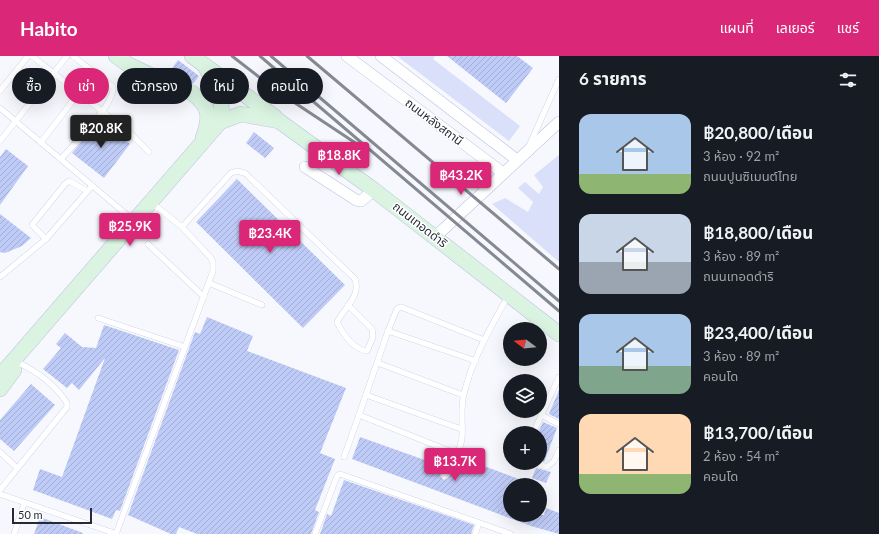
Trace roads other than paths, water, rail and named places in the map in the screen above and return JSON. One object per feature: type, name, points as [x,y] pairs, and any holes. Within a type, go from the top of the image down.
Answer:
[{"type":"street","points":[[116,56],[129,65],[192,93],[200,99],[206,108],[208,119],[202,142]]},
{"type":"street","name":"ถนนหลังสถานี","points":[[347,56],[503,173]]},
{"type":"street","name":"ถนนหลังสถานี","points":[[381,56],[522,156]]},
{"type":"street","name":"ถนนเทอดดำริ","points":[[198,60],[374,190],[510,294],[559,334]]},
{"type":"street","name":"ถนนเทอดดำริ","points":[[198,60],[219,93],[223,108],[220,122]]},
{"type":"street","name":"ถนนเทอดดำริ","points":[[220,122],[241,114],[253,114],[279,120]]},
{"type":"street","points":[[2,370],[34,337],[220,122]]},
{"type":"street","points":[[435,237],[503,173],[558,125]]},
{"type":"street","points":[[305,167],[356,200],[361,201],[374,190]]},
{"type":"street","points":[[0,389],[19,363],[34,337]]},
{"type":"lane","points":[[0,91],[28,56]]},
{"type":"lane","points":[[32,56],[47,68]]},
{"type":"lane","points":[[56,69],[67,56]]},
{"type":"lane","points":[[61,159],[112,97],[113,87],[73,56]]},
{"type":"lane","points":[[56,75],[64,81]]},
{"type":"lane","points":[[522,156],[559,79]]},
{"type":"lane","points":[[0,141],[29,104]]},
{"type":"lane","points":[[41,142],[70,104]]},
{"type":"lane","points":[[93,104],[131,134],[149,152]]},
{"type":"lane","points":[[0,108],[135,221]]},
{"type":"lane","points":[[182,227],[231,173],[237,171],[245,173],[355,278],[358,287],[356,294],[348,305],[337,322],[342,332],[355,346],[367,351],[373,337],[372,329],[348,305]]},
{"type":"lane","points":[[46,239],[32,225],[65,184],[69,181],[73,182],[87,191]]},
{"type":"lane","points":[[0,277],[46,239],[92,186]]},
{"type":"lane","points":[[0,494],[24,504],[116,534],[204,297],[209,283],[213,263],[211,258],[182,227],[151,202]]},
{"type":"lane","points":[[148,244],[204,297]]},
{"type":"lane","points":[[209,283],[262,305]]},
{"type":"lane","points":[[444,476],[457,454],[462,437],[463,395],[484,340],[510,294]]},
{"type":"lane","points":[[344,457],[395,312],[401,307],[484,340]]},
{"type":"lane","points":[[98,318],[185,347]]},
{"type":"lane","points":[[388,331],[476,361]]},
{"type":"lane","points":[[0,490],[63,413],[67,403],[36,371],[19,363]]},
{"type":"lane","points":[[378,363],[463,395]]},
{"type":"lane","points":[[547,402],[559,377]]},
{"type":"lane","points":[[366,395],[461,430]]},
{"type":"lane","points":[[359,415],[457,454]]},
{"type":"lane","points":[[547,418],[559,424]]},
{"type":"lane","points":[[547,467],[554,461],[559,450]]},
{"type":"lane","points":[[0,452],[17,468]]},
{"type":"lane","points":[[315,534],[337,476],[340,474],[511,534]]},
{"type":"lane","points":[[14,534],[24,504]]},
{"type":"lane","points":[[475,534],[479,523]]},
{"type":"lane","points":[[93,534],[96,528]]},
{"type":"railway","points":[[232,56],[277,91],[357,144]]},
{"type":"railway","points":[[260,56],[559,311]]},
{"type":"railway","points":[[271,56],[559,301]]},
{"type":"railway","points":[[307,56],[559,269]]}]
